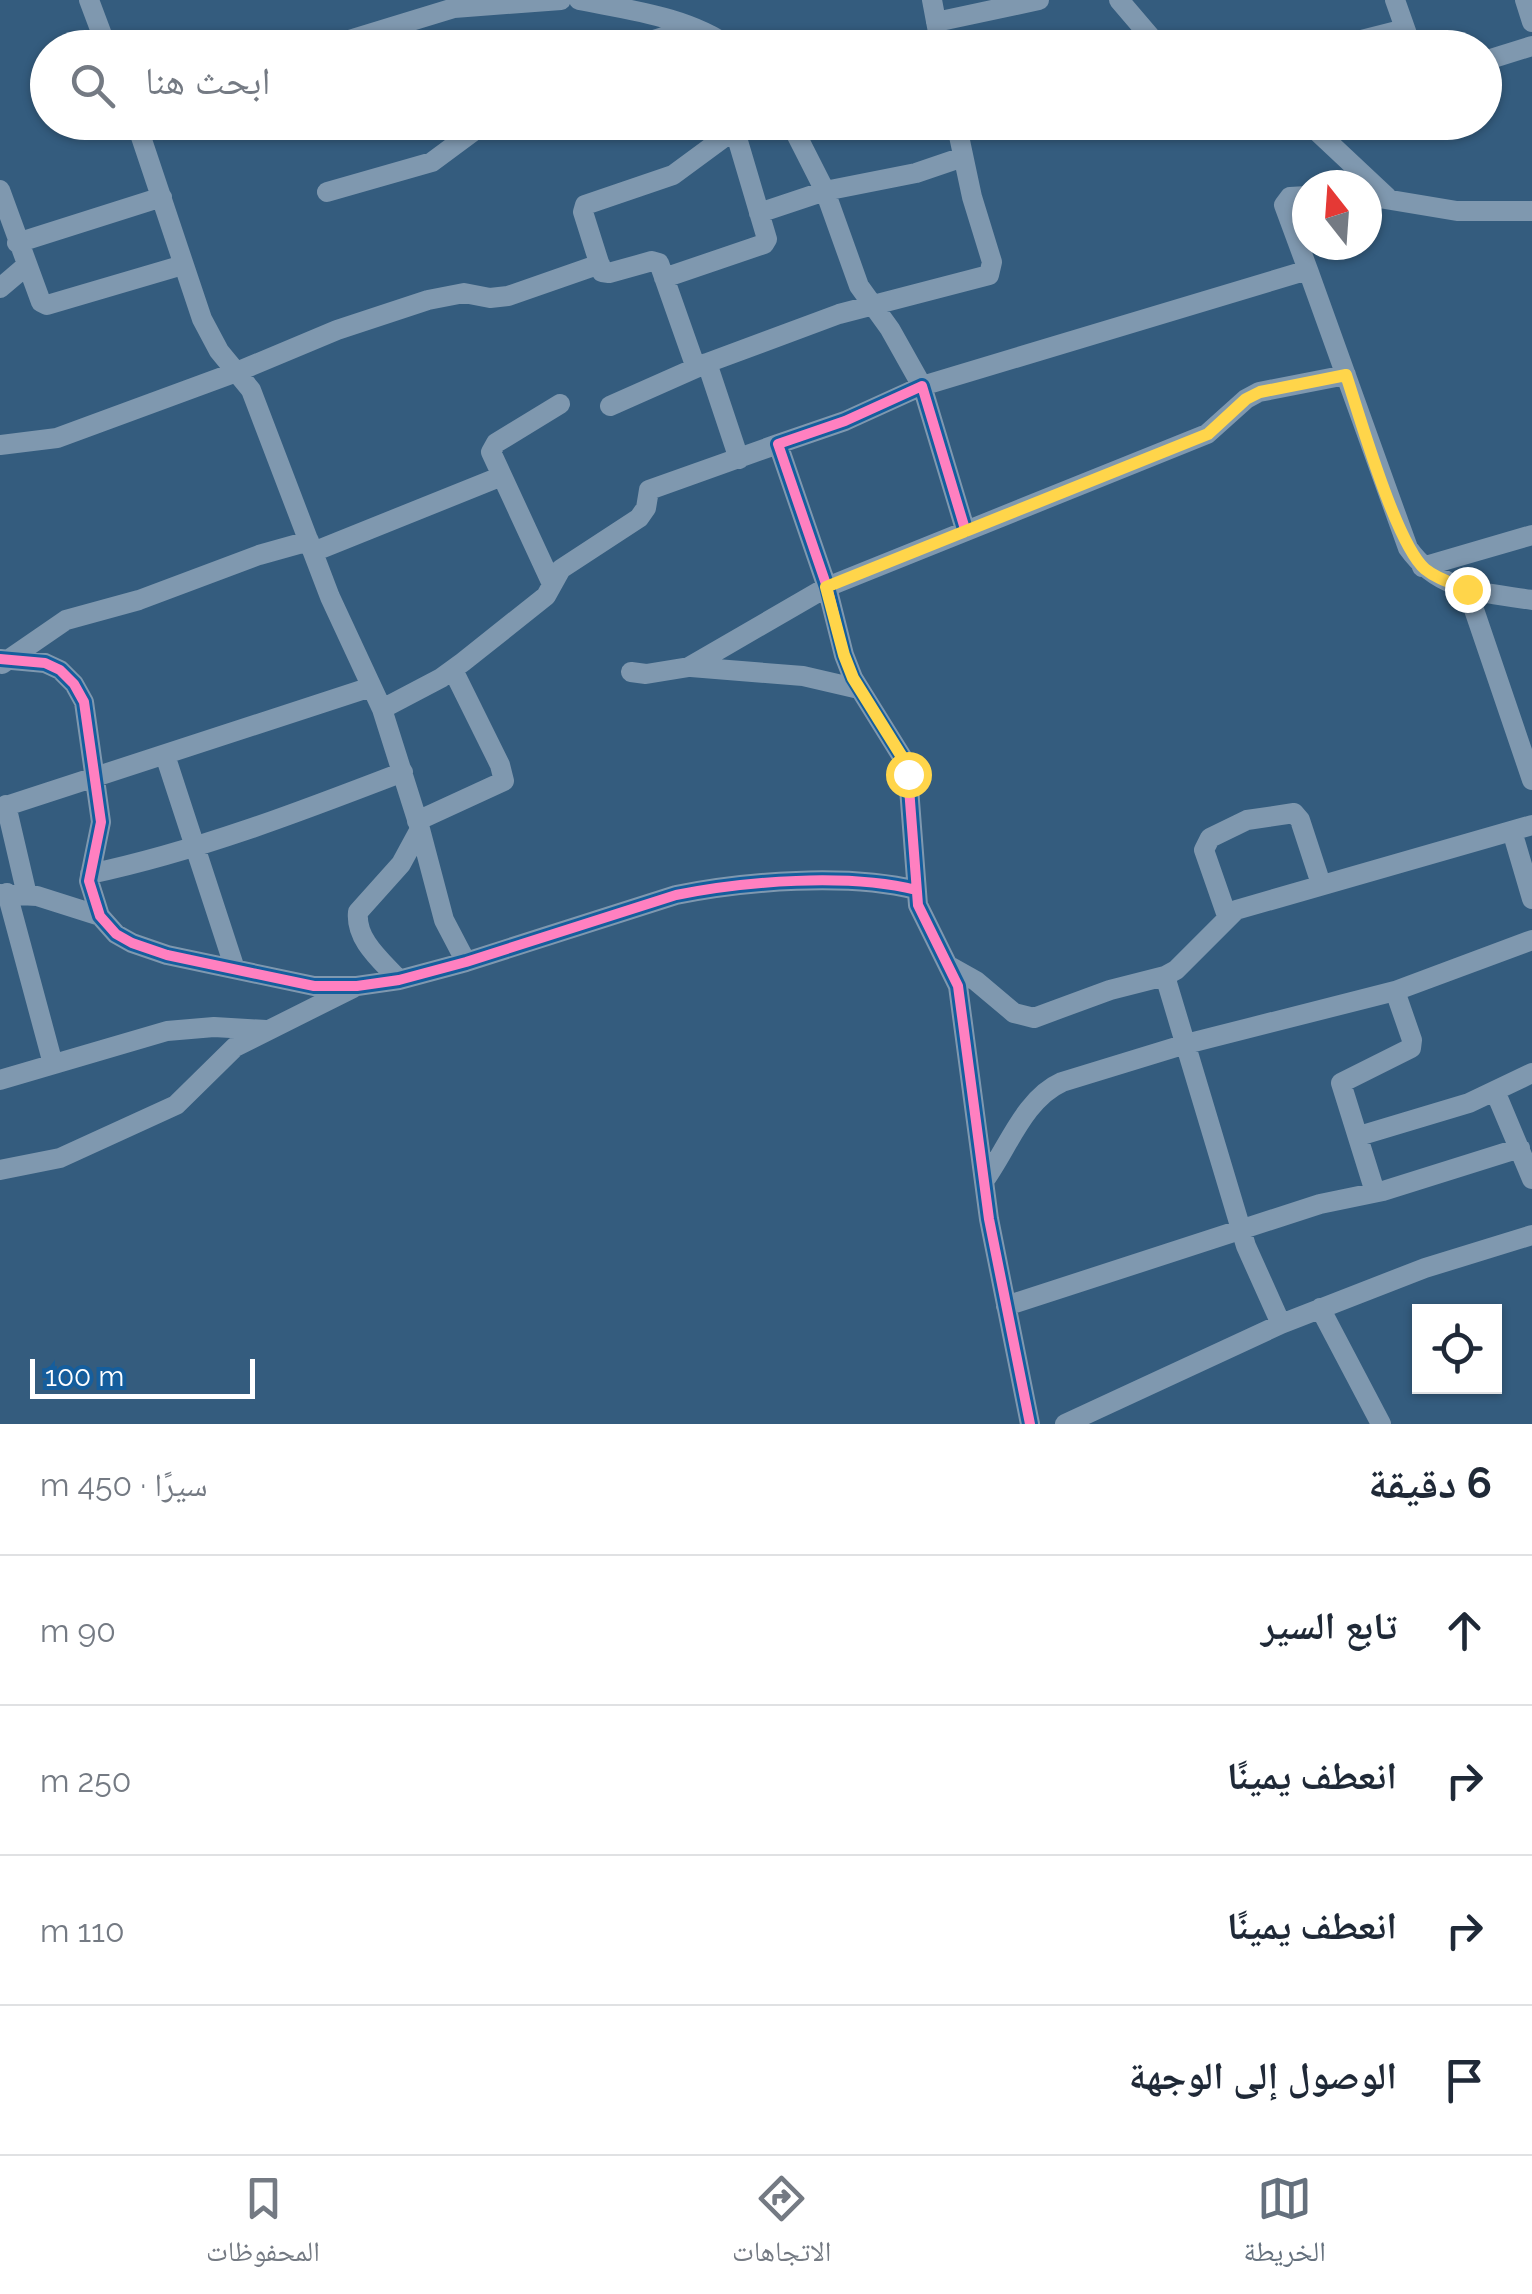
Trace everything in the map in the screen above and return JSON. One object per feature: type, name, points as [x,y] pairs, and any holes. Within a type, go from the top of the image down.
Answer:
[{"type":"street","points":[[90,0],[101,30]]},
{"type":"street","points":[[379,30],[429,14],[561,0]]},
{"type":"street","points":[[579,0],[696,30]]},
{"type":"street","points":[[627,10],[664,0]]},
{"type":"street","points":[[932,0],[938,30]]},
{"type":"street","points":[[936,22],[1039,0]]},
{"type":"street","points":[[1119,0],[1139,30]]},
{"type":"street","points":[[1395,0],[1406,30]]},
{"type":"street","points":[[1525,0],[1532,22]]},
{"type":"street","points":[[686,30],[692,28]]},
{"type":"street","points":[[1502,55],[1532,46]]},
{"type":"street","points":[[145,140],[210,337],[251,390],[311,546],[382,709],[444,920],[466,962]]},
{"type":"street","points":[[327,192],[432,162],[462,140]]},
{"type":"street","points":[[722,140],[673,175],[585,204],[584,212],[605,274],[656,261],[739,459]]},
{"type":"street","points":[[664,278],[758,248],[766,239],[743,140]]},
{"type":"street","points":[[799,140],[825,191],[859,286],[890,329],[922,386],[965,529]]},
{"type":"street","points":[[610,406],[702,365],[839,314],[989,276],[992,262],[960,140]]},
{"type":"street","points":[[1324,140],[1352,170]]},
{"type":"street","points":[[759,213],[825,191],[916,173],[963,157]]},
{"type":"street","points":[[0,190],[17,244],[41,302],[47,306],[184,264]]},
{"type":"street","points":[[1292,197],[1284,205],[1292,227]]},
{"type":"street","points":[[1382,197],[1457,211],[1532,211]]},
{"type":"street","points":[[17,244],[162,198]]},
{"type":"street","points":[[1304,260],[1396,522],[1422,567],[1437,578],[1467,589],[1532,600]]},
{"type":"street","points":[[0,445],[56,438],[239,372],[337,330],[428,300],[464,293],[490,298],[508,296],[600,264]]},
{"type":"street","points":[[0,288],[26,266]]},
{"type":"street","points":[[382,709],[453,670],[546,596],[561,569],[639,518],[646,508],[649,490],[855,417],[922,386],[1308,270]]},
{"type":"street","points":[[689,667],[826,587],[1208,434],[1246,399],[1260,392],[1346,375]]},
{"type":"street","points":[[552,584],[494,459],[492,446],[560,404]]},
{"type":"street","points":[[778,444],[826,587],[844,655],[859,688],[904,760],[908,774],[916,890],[926,926],[958,986],[984,1181],[1030,1424]]},
{"type":"street","points":[[2,662],[66,620],[139,600],[259,555],[311,546],[502,476]]},
{"type":"street","points":[[1422,567],[1532,534]]},
{"type":"street","points":[[1467,589],[1532,780]]},
{"type":"street","points":[[2,662],[45,663],[60,670],[74,684],[84,702],[101,822],[90,874],[92,898],[100,916],[116,934],[167,954],[314,986],[357,986],[399,980],[466,962],[676,895],[712,888],[876,882],[916,890]]},
{"type":"street","points":[[631,672],[646,674],[689,667],[803,676],[859,688]]},
{"type":"street","points":[[399,980],[365,943],[358,912],[401,864],[418,825],[504,781],[500,765],[453,670]]},
{"type":"street","points":[[53,1064],[11,894],[3,806],[371,687]]},
{"type":"street","points":[[165,755],[234,969]]},
{"type":"street","points":[[90,874],[195,848],[402,772]]},
{"type":"street","points":[[1227,916],[1204,850],[1210,838],[1238,824],[1294,813],[1300,820],[1321,884]]},
{"type":"street","points":[[951,967],[976,981],[1014,1014],[1034,1018],[1110,990],[1165,976],[1176,970],[1227,916],[1246,906],[1522,828],[1532,898]]},
{"type":"street","points":[[11,894],[100,916]]},
{"type":"street","points":[[984,1181],[1033,1101],[1045,1090],[1186,1044],[1395,991],[1532,940]]},
{"type":"street","points":[[1165,976],[1242,1232],[1281,1324]]},
{"type":"street","points":[[0,1170],[60,1158],[176,1105],[235,1047],[357,986]]},
{"type":"street","points":[[1375,1192],[1341,1083],[1411,1048],[1412,1040],[1395,991]]},
{"type":"street","points":[[0,1080],[167,1031],[202,1027],[267,1030]]},
{"type":"street","points":[[1359,1136],[1470,1103],[1532,1073]]},
{"type":"street","points":[[1006,1306],[1320,1204],[1527,1162],[1495,1091]]},
{"type":"street","points":[[1064,1424],[1320,1308],[1459,1256],[1532,1234]]},
{"type":"street","points":[[1320,1308],[1381,1424]]},
{"type":"cycle path","points":[[965,529],[922,386],[845,421],[778,444],[827,587],[853,678],[904,760],[908,775],[918,905],[958,986],[989,1219],[1030,1424]]},
{"type":"cycle path","points":[[0,659],[45,663],[60,670],[74,684],[84,702],[101,822],[89,881],[100,916],[116,934],[167,955],[314,986],[357,986],[399,980],[466,962],[676,895],[704,890],[828,880],[916,890]]},
{"type":"route","points":[[908,774],[904,760],[853,678],[826,587],[1208,434],[1246,399],[1260,392],[1346,375],[1408,548],[1422,567],[1437,578],[1467,589]]}]
